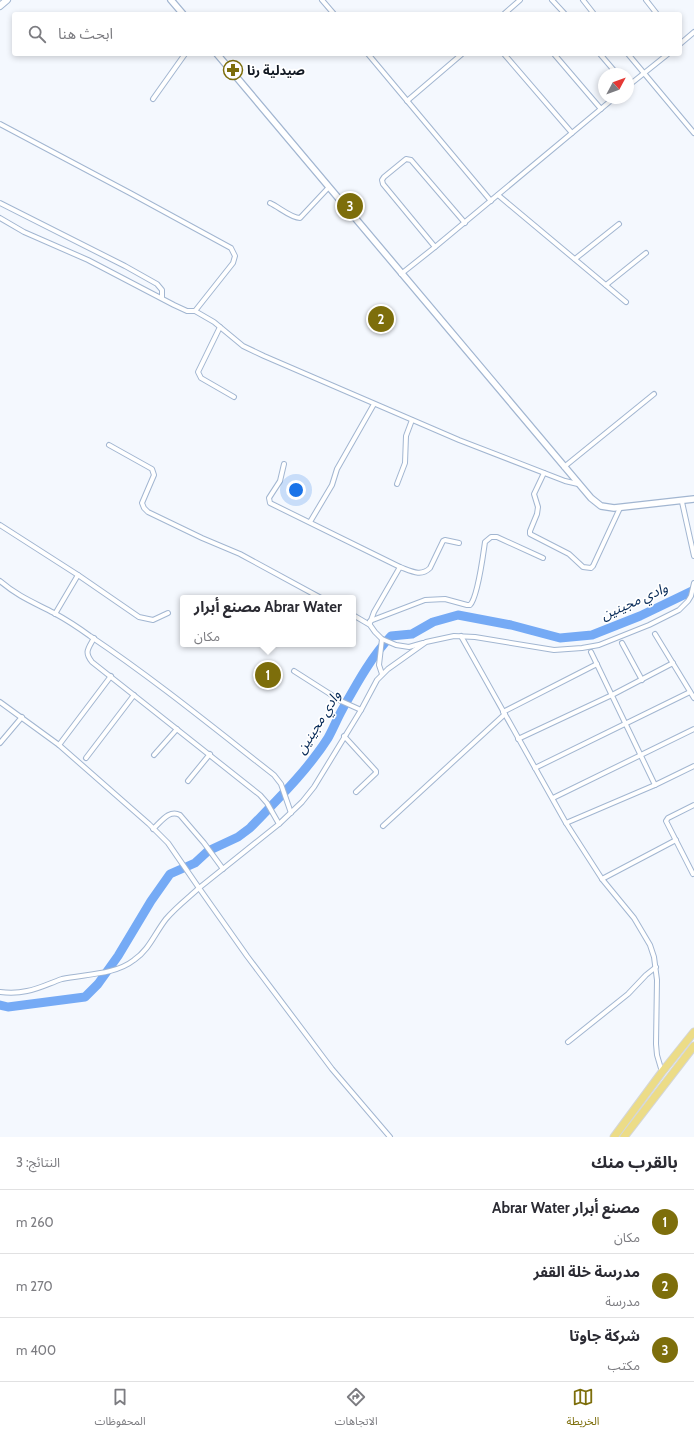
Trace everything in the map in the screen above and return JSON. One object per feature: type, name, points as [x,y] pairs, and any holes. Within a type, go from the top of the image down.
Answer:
[{"type":"highway","points":[[614,1137],[662,1072],[694,1032]]},
{"type":"highway","points":[[624,1137],[694,1046]]},
{"type":"main road","points":[[0,6],[7,0]]},
{"type":"street","points":[[171,0],[181,12]]},
{"type":"street","points":[[322,0],[332,12]]},
{"type":"street","points":[[506,12],[520,0]]},
{"type":"street","points":[[552,0],[563,12]]},
{"type":"street","points":[[583,0],[592,12]]},
{"type":"street","points":[[646,0],[655,12]]},
{"type":"street","points":[[682,41],[694,32]]},
{"type":"street","points":[[153,99],[184,56]]},
{"type":"street","points":[[219,56],[591,498],[601,506],[608,508],[682,502],[694,499]]},
{"type":"street","points":[[370,56],[491,201]]},
{"type":"street","points":[[407,101],[460,56]]},
{"type":"street","points":[[506,56],[572,133]]},
{"type":"street","points":[[556,56],[601,109]]},
{"type":"street","points":[[602,56],[612,68]]},
{"type":"street","points":[[630,56],[694,133]]},
{"type":"street","points":[[634,81],[665,56]]},
{"type":"street","points":[[401,274],[465,223],[607,104]]},
{"type":"street","points":[[0,124],[231,248],[235,256],[233,263],[196,311]]},
{"type":"street","points":[[435,247],[382,184],[384,177],[406,159],[411,160],[465,223]]},
{"type":"street","points":[[270,203],[293,217],[300,218],[329,187]]},
{"type":"street","points":[[498,195],[626,302]]},
{"type":"street","points":[[0,203],[125,266],[157,284],[162,290],[162,298]]},
{"type":"street","points":[[0,218],[28,234],[88,260],[187,311],[196,311],[220,327],[243,346],[264,356],[412,420],[544,473],[578,484]]},
{"type":"street","points":[[575,260],[619,224]]},
{"type":"street","points":[[606,286],[646,253]]},
{"type":"street","points":[[220,327],[198,372],[198,375],[234,397]]},
{"type":"street","points":[[564,467],[654,394]]},
{"type":"street","points":[[310,522],[332,485],[337,469],[374,404]]},
{"type":"street","points":[[397,484],[405,463],[406,436],[412,420]]},
{"type":"street","points":[[109,445],[152,469],[154,472],[142,503],[148,512],[202,538],[240,554],[315,595]]},
{"type":"street","points":[[284,464],[280,481],[269,500],[270,503],[400,567],[418,573],[427,571],[430,568],[443,540],[459,543]]},
{"type":"street","points":[[544,473],[534,494],[538,507],[530,534],[569,554],[583,567],[591,568],[593,566],[620,508]]},
{"type":"street","points":[[682,502],[694,556]]},
{"type":"street","points":[[0,525],[139,616],[153,620],[168,613]]},
{"type":"street","points":[[370,623],[425,600],[445,599],[467,606],[470,605],[476,590],[486,542],[491,537],[497,537],[543,558]]},
{"type":"street","points":[[370,623],[374,612],[400,567]]},
{"type":"street","points":[[55,614],[78,575]]},
{"type":"street","points":[[0,580],[25,600],[55,614],[94,638],[204,720],[274,775],[281,784],[291,813]]},
{"type":"street","points":[[356,616],[370,623],[375,632],[382,638],[404,647],[446,637],[461,636],[554,650],[590,646],[606,642],[674,613],[684,606],[691,596],[694,583]]},
{"type":"street","points":[[655,634],[694,698]]},
{"type":"street","points":[[461,636],[566,823],[602,879],[643,932],[650,945],[658,980],[656,1044],[657,1055],[662,1072]]},
{"type":"street","points":[[94,638],[87,651],[92,662],[260,794],[279,824]]},
{"type":"street","points":[[382,638],[379,665],[382,674]]},
{"type":"street","points":[[0,992],[14,993],[27,991],[76,976],[112,970],[134,961],[141,954],[170,914],[199,888],[279,824],[302,802],[314,787],[361,710],[374,684],[382,674],[426,642]]},
{"type":"street","points":[[622,643],[642,680]]},
{"type":"street","points":[[591,652],[656,785]]},
{"type":"street","points":[[518,739],[612,695],[673,663]]},
{"type":"street","points":[[382,826],[504,713],[597,664]]},
{"type":"street","points":[[294,671],[341,701],[361,710]]},
{"type":"street","points":[[60,745],[111,676]]},
{"type":"street","points":[[535,768],[690,692]]},
{"type":"street","points":[[86,758],[134,695]]},
{"type":"street","points":[[0,702],[60,745],[168,843],[247,956],[327,1063],[390,1137]]},
{"type":"street","points":[[0,743],[22,717]]},
{"type":"street","points":[[154,755],[177,728]]},
{"type":"street","points":[[553,798],[640,754],[694,729]]},
{"type":"street","points":[[344,736],[376,771],[376,773],[356,792]]},
{"type":"street","points":[[188,781],[210,754]]},
{"type":"street","points":[[566,823],[656,785],[694,766]]},
{"type":"street","points":[[693,874],[666,823],[667,819],[694,804]]},
{"type":"street","points":[[153,829],[170,814],[176,813],[183,818],[204,843],[223,869]]},
{"type":"street","points":[[602,879],[676,840]]},
{"type":"street","points":[[568,1042],[628,994],[646,974],[656,967]]},
{"type":"waterway","name":"وادي مجينين","points":[[0,1005],[8,1007],[85,997],[98,984],[118,956],[151,901],[170,874],[195,863],[208,851],[238,837],[250,828],[301,774],[328,738],[358,681],[370,662],[391,636],[412,634],[433,622],[458,615],[511,625],[560,638],[592,635],[640,616],[694,590]]},
{"type":"place","name":"صيدلية رنا","points":[[233,70]]},
{"type":"place","name":"شركة جاوتا","points":[[350,206]]},
{"type":"place","name":"مدرسة خلة القفر","points":[[381,319]]},
{"type":"place","name":"مصنع أبرار Abrar Water","points":[[268,675]]}]
